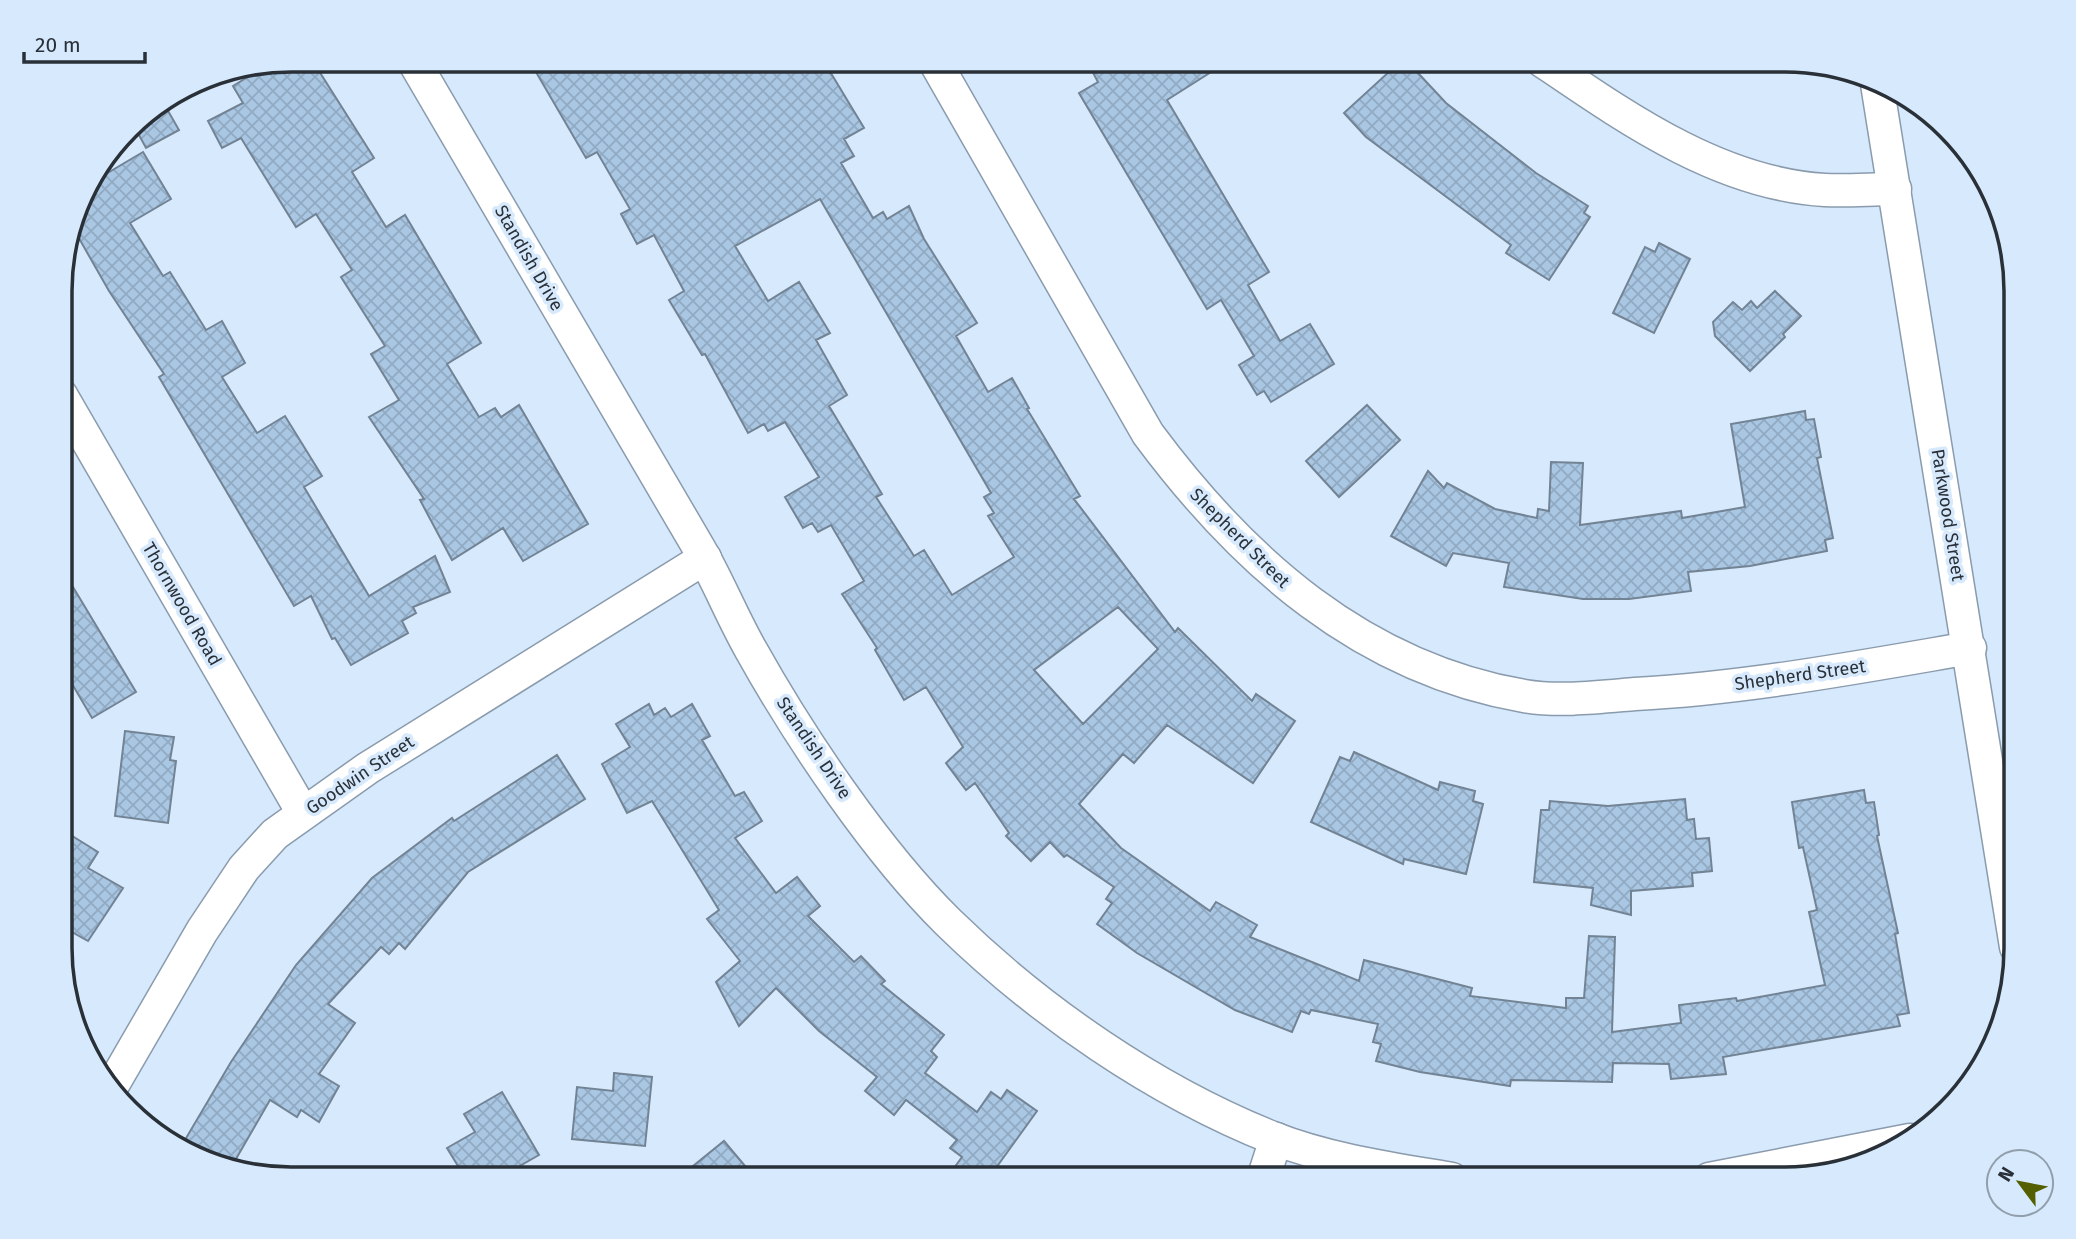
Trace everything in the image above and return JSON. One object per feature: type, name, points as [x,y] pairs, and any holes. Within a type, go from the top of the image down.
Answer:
[{"type":"street","name":"Standish Drive","points":[[421,72],[705,558],[751,650],[818,757],[885,850],[947,921],[1038,999],[1120,1059],[1194,1103],[1276,1139],[1384,1167]]},
{"type":"street","name":"Shepherd Street","points":[[941,72],[1148,434],[1177,473],[1226,528],[1282,583],[1362,637],[1446,677],[1526,696],[1669,692],[1770,681],[1970,648]]},
{"type":"street","points":[[1559,72],[1627,118],[1692,152],[1761,178],[1823,190],[1895,189]]},
{"type":"street","name":"Parkwood Street","points":[[1878,93],[2004,869]]},
{"type":"street","name":"Thornwood Road","points":[[72,414],[303,813]]},
{"type":"street","name":"Goodwin Street","points":[[116,1079],[202,931],[244,868],[275,834],[368,768],[705,558]]},
{"type":"street","points":[[1267,1167],[1276,1139]]},
{"type":"street","points":[[1771,1167],[1881,1145]]},
{"type":"building","points":[[277,72],[320,72],[374,158],[352,172],[386,227],[405,215],[481,343],[447,364],[479,417],[495,408],[501,417],[519,405],[588,524],[523,561],[503,528],[452,560],[420,500],[424,499],[369,417],[399,400],[371,354],[385,346],[341,277],[352,270],[316,214],[296,227],[241,138],[222,148],[208,121],[243,103],[233,86],[250,76]]},
{"type":"building","points":[[536,72],[830,72],[864,128],[844,139],[854,156],[841,163],[873,218],[883,212],[887,219],[909,206],[924,239],[977,323],[956,336],[988,392],[1012,378],[1029,408],[1027,409],[1080,496],[1074,499],[1175,632],[1178,628],[1252,701],[1256,694],[1295,721],[1253,783],[1167,725],[1134,763],[1123,754],[1079,804],[1121,848],[1210,911],[1216,902],[1257,925],[1250,937],[1359,981],[1364,960],[1472,988],[1470,996],[1566,1008],[1566,998],[1584,998],[1589,936],[1615,937],[1612,1032],[1681,1023],[1679,1005],[1736,998],[1737,1001],[1825,985],[1809,912],[1817,910],[1803,847],[1799,848],[1792,802],[1864,790],[1866,803],[1874,802],[1877,836],[1898,933],[1895,934],[1909,1013],[1897,1015],[1900,1026],[1723,1057],[1726,1074],[1671,1079],[1669,1064],[1613,1063],[1612,1082],[1511,1080],[1510,1086],[1420,1072],[1376,1061],[1381,1044],[1373,1042],[1378,1024],[1311,1010],[1309,1014],[1301,1011],[1292,1032],[1235,1010],[1137,953],[1097,924],[1112,903],[1106,899],[1114,887],[1067,855],[1064,857],[1050,842],[1031,861],[1006,836],[1009,833],[975,783],[966,790],[946,763],[963,747],[926,687],[904,700],[875,650],[877,648],[842,594],[864,581],[831,525],[818,532],[812,523],[803,528],[785,497],[819,477],[785,422],[768,431],[764,424],[748,433],[705,354],[702,355],[669,300],[684,291],[654,235],[637,244],[621,214],[630,209],[597,152],[586,158]],"holes":[[[820,199],[991,493],[984,497],[994,513],[988,516],[1014,557],[952,595],[924,550],[914,556],[876,497],[882,494],[829,406],[847,395],[816,340],[830,333],[799,282],[768,301],[735,246]],[[1118,607],[1158,649],[1083,724],[1034,670]]]},
{"type":"building","points":[[1093,72],[1211,72],[1167,100],[1269,272],[1248,285],[1280,341],[1310,324],[1334,364],[1271,402],[1264,391],[1257,395],[1239,365],[1254,356],[1221,300],[1207,309],[1079,93],[1098,82]]},
{"type":"building","points":[[1389,72],[1417,72],[1446,103],[1536,173],[1588,206],[1584,213],[1590,217],[1549,280],[1506,253],[1511,245],[1366,137],[1344,113]]},
{"type":"building","points":[[168,110],[179,130],[146,148],[138,134]]},
{"type":"building","points":[[143,152],[171,199],[130,223],[163,276],[170,272],[206,330],[222,321],[245,363],[222,377],[257,433],[285,416],[322,476],[304,487],[369,596],[435,556],[450,592],[413,607],[416,613],[402,621],[408,633],[351,665],[335,638],[332,639],[311,596],[294,606],[159,377],[164,374],[109,291],[78,237],[88,207],[106,174]]},
{"type":"building","points":[[1659,243],[1690,259],[1654,333],[1613,313],[1645,247],[1655,252]]},
{"type":"building","points":[[1775,291],[1801,316],[1783,334],[1785,337],[1750,371],[1715,336],[1713,322],[1733,302],[1742,310],[1751,301],[1757,308]]},
{"type":"building","points":[[1367,405],[1400,440],[1339,497],[1306,461]]},
{"type":"building","points":[[1805,411],[1806,420],[1814,419],[1821,457],[1817,458],[1833,538],[1825,540],[1827,551],[1750,566],[1688,572],[1691,591],[1629,599],[1583,599],[1504,587],[1509,563],[1453,553],[1446,566],[1391,536],[1428,471],[1444,488],[1447,483],[1495,509],[1537,518],[1538,509],[1549,511],[1551,462],[1583,463],[1580,525],[1681,511],[1682,518],[1745,507],[1731,424]]},
{"type":"building","points":[[72,585],[136,692],[92,718],[72,684]]},
{"type":"building","points":[[649,704],[654,715],[665,708],[671,717],[692,704],[710,736],[702,740],[735,796],[744,792],[762,821],[735,838],[776,893],[797,877],[820,906],[808,916],[854,962],[861,956],[885,981],[881,984],[944,1035],[931,1051],[937,1057],[925,1073],[977,1112],[991,1092],[1001,1099],[1007,1090],[1037,1111],[997,1167],[955,1167],[962,1157],[950,1148],[957,1140],[906,1100],[894,1115],[865,1091],[877,1077],[819,1031],[776,988],[739,1026],[716,982],[740,961],[707,919],[719,910],[652,801],[627,813],[602,764],[630,747],[616,724]]},
{"type":"building","points":[[125,731],[174,737],[170,760],[176,761],[168,823],[115,816]]},
{"type":"building","points":[[1354,752],[1438,790],[1440,782],[1475,791],[1473,801],[1483,804],[1466,874],[1404,859],[1403,864],[1311,822],[1340,757],[1350,761]]},
{"type":"building","points":[[557,755],[585,799],[468,872],[405,949],[399,943],[389,954],[381,947],[328,1004],[355,1023],[319,1074],[339,1086],[319,1122],[301,1110],[297,1117],[270,1100],[235,1160],[185,1140],[231,1062],[296,965],[372,878],[452,818],[454,821]]},
{"type":"building","points":[[1685,799],[1687,820],[1694,819],[1696,839],[1709,838],[1712,871],[1692,873],[1693,886],[1631,891],[1631,915],[1591,905],[1593,888],[1534,882],[1541,810],[1549,810],[1550,801],[1608,806]]},
{"type":"building","points":[[72,836],[98,852],[88,868],[123,888],[88,941],[72,932]]},
{"type":"building","points":[[614,1073],[652,1077],[645,1146],[572,1139],[577,1087],[613,1091]]},
{"type":"building","points":[[502,1092],[539,1155],[518,1167],[459,1167],[447,1148],[475,1132],[464,1114]]},
{"type":"building","points":[[724,1141],[746,1167],[692,1167]]}]
